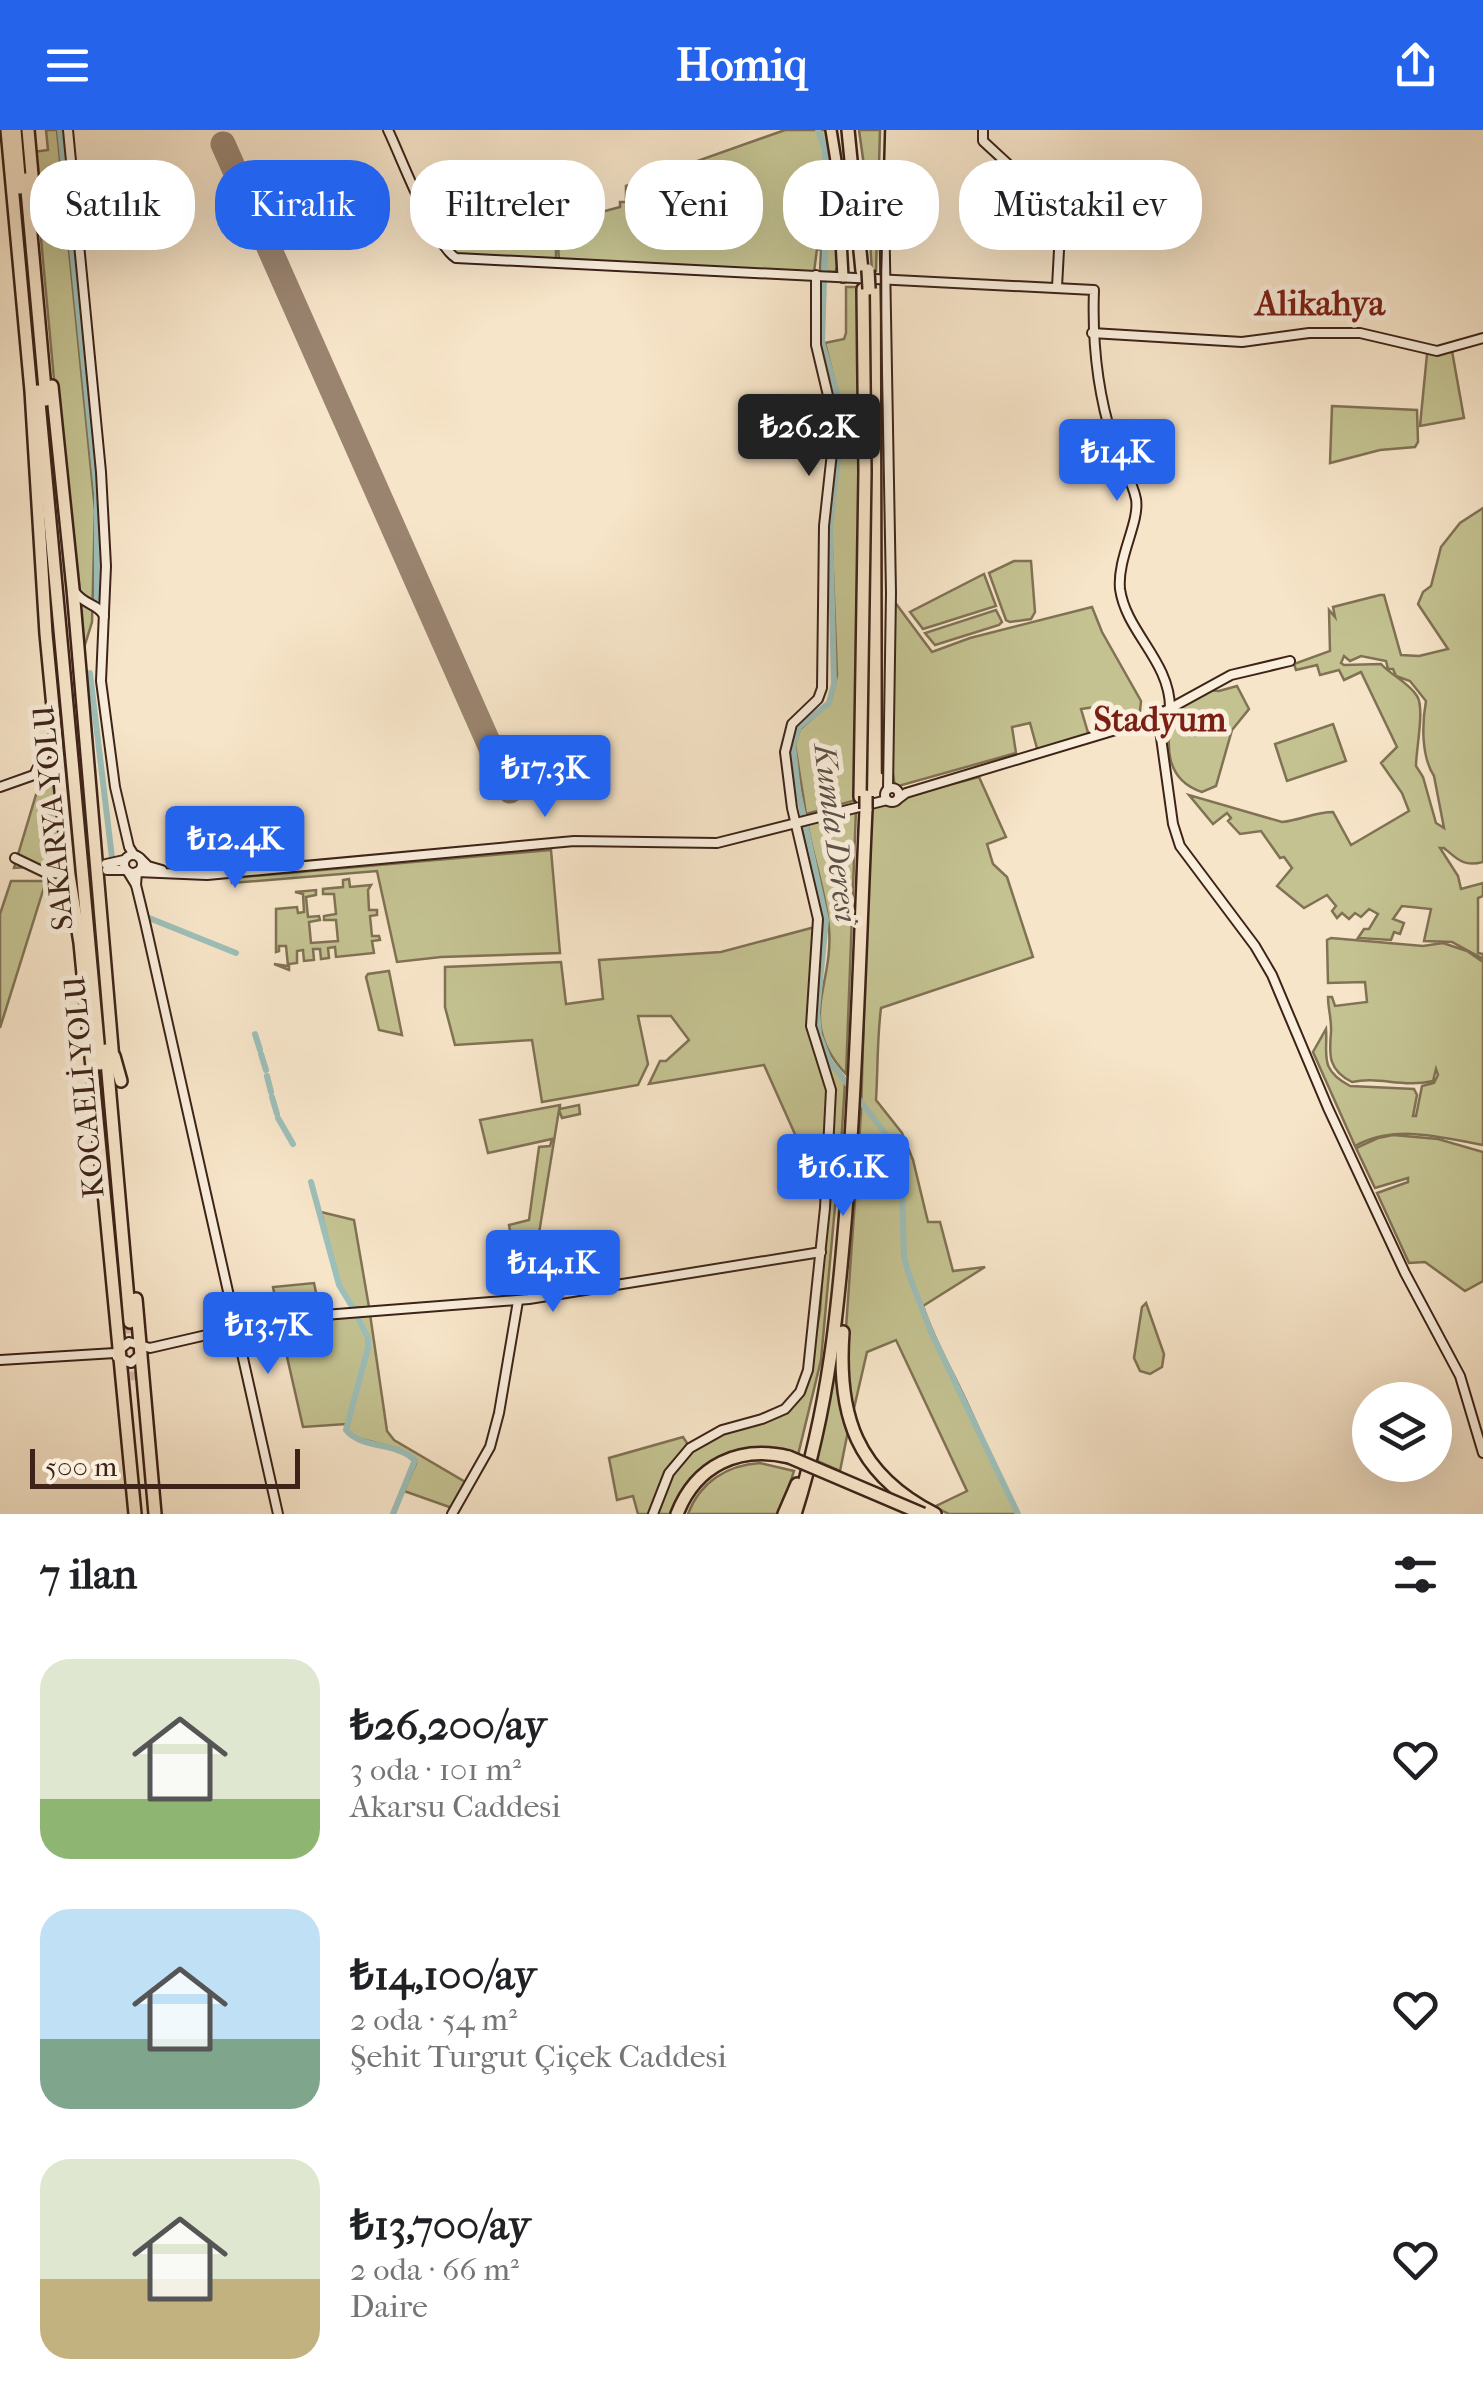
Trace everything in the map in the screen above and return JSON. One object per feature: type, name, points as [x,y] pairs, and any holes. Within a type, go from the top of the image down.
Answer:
[{"type":"highway","points":[[7,130],[58,774],[106,1139],[129,1233]]},
{"type":"highway","points":[[22,130],[30,174]]},
{"type":"highway","name":"SAKARYA YOLU","points":[[22,130],[26,258],[106,1139],[127,1324]]},
{"type":"highway","name":"KOCAELİ YOLU","points":[[22,130],[106,1139]]},
{"type":"highway","points":[[789,1514],[816,1417],[829,1333],[853,1074],[863,803],[866,289],[862,182],[851,130]]},
{"type":"highway","points":[[36,250],[38,310]]},
{"type":"highway","points":[[39,250],[129,1233],[127,1324],[116,1354],[132,1381],[145,1514]]},
{"type":"highway","points":[[22,297],[26,258]]},
{"type":"highway","points":[[82,964],[96,1024]]},
{"type":"highway","points":[[112,1044],[121,1080]]},
{"type":"highway","points":[[851,1105],[841,1383],[845,1409],[867,1458],[897,1490],[935,1514]]},
{"type":"highway","points":[[106,1139],[108,1219],[127,1324],[144,1350],[132,1381]]},
{"type":"highway","points":[[789,1514],[815,1450],[834,1347],[849,1173]]},
{"type":"highway","points":[[681,1514],[702,1485],[720,1469],[748,1460],[787,1460],[924,1514]]},
{"type":"highway","points":[[787,1460],[908,1514]]},
{"type":"main road","points":[[68,130],[101,472],[101,680],[114,780],[131,871],[278,1514]]},
{"type":"main road","points":[[388,130],[446,251],[456,258],[1094,290],[1094,364],[1112,437],[1136,501],[1121,562],[1120,589],[1129,614],[1158,664],[1172,824],[1180,846],[1272,975],[1328,1108],[1405,1273],[1460,1376],[1483,1453]]},
{"type":"main road","points":[[831,130],[836,166],[839,277]]},
{"type":"main road","points":[[983,130],[983,141],[1061,213],[1057,287]]},
{"type":"main road","points":[[886,250],[891,793]]},
{"type":"main road","points":[[653,1514],[669,1473],[690,1448],[722,1430],[777,1414],[790,1404],[803,1386],[815,1330],[830,1090],[811,1026],[818,919],[795,822],[786,743],[792,724],[818,698],[822,688],[824,526],[835,434],[816,345],[818,275]]},
{"type":"main road","points":[[1092,333],[1242,342],[1308,333],[1360,332],[1433,350],[1483,338]]},
{"type":"main road","points":[[73,588],[82,602],[103,615]]},
{"type":"main road","points":[[76,621],[90,607],[103,615]]},
{"type":"main road","points":[[795,822],[718,838],[574,836],[190,872],[157,870],[131,858],[106,867],[207,875],[574,842],[716,843],[795,822],[891,793],[906,793],[1043,752],[1161,713],[1230,674],[1290,661]]},
{"type":"main road","points":[[1161,713],[1158,725],[1163,731],[1179,836],[1260,945],[1276,974],[1341,1129],[1401,1256],[1460,1366],[1483,1440]]},
{"type":"main road","points":[[0,787],[31,777],[43,763],[56,726]]},
{"type":"main road","points":[[43,763],[51,763],[58,774]]},
{"type":"main road","points":[[15,858],[50,872],[69,872]]},
{"type":"main road","points":[[131,858],[141,867],[131,871]]},
{"type":"main road","points":[[0,1362],[116,1354],[131,1363],[144,1350],[238,1328],[358,1312],[518,1300],[821,1252]]},
{"type":"main road","points":[[452,1514],[490,1448],[518,1300]]},
{"type":"main road","points":[[116,1354],[129,1342],[144,1350]]},
{"type":"shaded area","points":[[46,130],[57,130],[60,160],[34,160],[33,152],[48,150]]},
{"type":"shaded area","points":[[785,130],[828,130],[833,160],[783,160],[783,250],[817,250],[814,272],[559,260],[558,250],[605,250],[605,211],[620,207],[620,202],[625,202],[625,250],[763,250],[763,160],[700,160]]},
{"type":"shaded area","points":[[859,130],[880,130],[879,160],[863,160]]},
{"type":"shaded area","points":[[42,250],[69,250],[95,510],[92,622],[80,661]]},
{"type":"shaded area","points":[[556,250],[556,259],[460,256],[450,251]]},
{"type":"shaded area","points":[[821,250],[837,250],[835,272],[820,271]]},
{"type":"shaded area","points":[[871,250],[877,250],[876,271],[872,272]]},
{"type":"shaded area","points":[[846,287],[859,287],[861,470],[856,800],[806,814],[795,745],[800,729],[830,703],[837,675],[831,523],[844,418],[825,343],[844,339]]},
{"type":"shaded area","points":[[1452,351],[1464,418],[1420,426],[1427,354]]},
{"type":"shaded area","points":[[1332,406],[1417,410],[1418,442],[1415,447],[1380,450],[1330,463]]},
{"type":"shaded area","points":[[1483,508],[1483,862],[1466,863],[1440,848],[1458,876],[1461,889],[1483,883],[1483,896],[1478,898],[1478,953],[1483,954],[1483,959],[1452,942],[1424,941],[1431,909],[1402,906],[1393,919],[1404,923],[1400,934],[1394,932],[1391,940],[1358,938],[1378,914],[1369,909],[1361,917],[1355,913],[1349,919],[1342,913],[1337,918],[1332,911],[1336,906],[1327,895],[1304,908],[1277,886],[1292,868],[1261,831],[1240,834],[1228,821],[1231,818],[1227,813],[1213,824],[1189,795],[1282,822],[1333,812],[1351,845],[1409,811],[1402,793],[1381,763],[1397,747],[1361,672],[1344,680],[1339,670],[1320,675],[1317,665],[1296,670],[1294,664],[1330,651],[1329,610],[1335,617],[1333,607],[1380,595],[1384,595],[1401,655],[1419,656],[1448,649],[1418,604],[1431,586],[1441,547],[1460,523]],"holes":[[[1344,656],[1350,661],[1361,656],[1386,661],[1388,669],[1410,681],[1426,701],[1425,749],[1444,828],[1436,823],[1416,766],[1420,719],[1417,696],[1381,664],[1341,663]]]},
{"type":"shaded area","points":[[1014,561],[1031,561],[1035,612],[1031,619],[1010,622],[989,573]]},
{"type":"shaded area","points":[[984,574],[996,606],[923,629],[910,612]]},
{"type":"shaded area","points":[[894,601],[932,652],[970,638],[1092,607],[1141,701],[1140,711],[1101,728],[1095,707],[1081,709],[1089,736],[1038,752],[1030,723],[1012,727],[1016,753],[895,787]]},
{"type":"shaded area","points":[[996,610],[1002,622],[999,625],[935,645],[925,633]]},
{"type":"shaded area","points":[[1237,686],[1249,709],[1232,730],[1216,786],[1202,792],[1174,770],[1169,748],[1173,711],[1205,690]]},
{"type":"shaded area","points":[[1333,724],[1346,761],[1287,781],[1275,744]]},
{"type":"shaded area","points":[[49,765],[54,770],[63,865],[14,868],[44,768]]},
{"type":"shaded area","points":[[979,777],[1006,837],[987,844],[993,864],[1007,877],[1033,957],[881,1008],[876,1100],[902,1133],[928,1222],[940,1222],[953,1271],[985,1267],[923,1306],[1018,1514],[949,1514],[934,1507],[967,1491],[896,1340],[867,1352],[852,1417],[844,1357],[861,1113],[870,805],[894,803],[903,797]]},
{"type":"shaded area","points":[[856,809],[846,1074],[831,1055],[820,1020],[829,928],[807,822]]},
{"type":"shaded area","points":[[801,823],[824,917],[816,1028],[823,1055],[845,1082],[841,1146],[831,1144],[833,1087],[814,1035],[818,927],[796,825]]},
{"type":"shaded area","points":[[551,850],[560,953],[397,962],[377,871],[232,883],[231,878]]},
{"type":"shaded area","points":[[349,879],[350,887],[371,885],[369,910],[377,910],[377,915],[370,916],[372,936],[379,936],[380,940],[372,941],[374,953],[336,957],[335,947],[328,948],[329,958],[321,959],[320,949],[313,949],[314,960],[304,961],[303,950],[297,951],[297,963],[289,964],[289,970],[274,964],[288,966],[286,946],[279,946],[276,952],[276,909],[297,907],[298,913],[304,912],[303,894],[295,892],[316,890],[316,895],[306,897],[308,917],[319,916],[320,920],[309,922],[311,943],[338,941],[336,920],[324,920],[324,916],[336,914],[334,894],[323,894],[323,889],[343,887],[343,880]]},
{"type":"shaded area","points":[[11,881],[46,881],[0,1028],[0,914]]},
{"type":"shaded area","points":[[815,927],[808,1027],[827,1084],[824,1189],[818,1189],[795,1144],[798,1141],[764,1065],[649,1084],[660,1061],[666,1061],[689,1040],[671,1016],[638,1016],[648,1064],[638,1085],[542,1102],[532,1040],[455,1045],[445,1007],[445,967],[561,962],[566,1004],[603,999],[599,960],[721,952]]},
{"type":"shaded area","points":[[1327,940],[1423,946],[1443,943],[1467,951],[1483,962],[1483,1145],[1402,1134],[1370,1139],[1355,1146],[1313,1052],[1326,1029],[1327,1061],[1340,1080],[1350,1086],[1414,1089],[1417,1095],[1413,1116],[1422,1086],[1434,1083],[1438,1075],[1436,1069],[1433,1081],[1422,1083],[1352,1082],[1334,1067],[1328,997],[1332,997],[1335,1006],[1367,1002],[1365,982],[1328,983]]},
{"type":"shaded area","points":[[389,971],[402,1035],[379,1030],[366,977]]},
{"type":"shaded area","points":[[560,1105],[560,1109],[579,1105],[580,1114],[562,1118],[559,1110],[529,1295],[524,1296],[509,1225],[529,1220],[539,1147],[550,1146],[552,1139],[488,1153],[480,1120]]},
{"type":"shaded area","points":[[1393,1135],[1438,1139],[1483,1152],[1483,1281],[1465,1291],[1425,1262],[1409,1263],[1377,1193],[1408,1182],[1408,1178],[1375,1188],[1356,1148]]},
{"type":"shaded area","points":[[831,1151],[840,1152],[821,1360],[798,1455],[722,1457],[674,1514],[656,1514],[668,1480],[692,1450],[712,1437],[782,1415],[807,1386],[820,1311]]},
{"type":"shaded area","points":[[321,1212],[354,1220],[369,1307],[353,1308],[339,1285]]},
{"type":"shaded area","points":[[314,1283],[320,1312],[279,1317],[273,1287]]},
{"type":"shaded area","points":[[1146,1303],[1164,1354],[1162,1367],[1150,1374],[1140,1371],[1134,1358],[1142,1307]]},
{"type":"shaded area","points":[[370,1314],[387,1431],[394,1440],[467,1483],[452,1508],[404,1491],[416,1463],[399,1449],[350,1436],[346,1424],[303,1427],[280,1326]]},
{"type":"shaded area","points":[[842,1321],[838,1391],[848,1431],[840,1471],[817,1461]]},
{"type":"shaded area","points":[[683,1437],[689,1446],[664,1478],[651,1514],[638,1514],[633,1496],[617,1500],[609,1458]]},
{"type":"shaded area","points":[[760,1463],[794,1471],[780,1514],[688,1514],[700,1493],[716,1477],[737,1467]]},
{"type":"waterway","points":[[60,130],[97,494],[97,599]]},
{"type":"waterway","name":"Kumla Deresi","points":[[818,130],[825,150],[827,187],[822,342],[840,404],[842,427],[830,526],[834,684],[829,703],[799,727],[793,745],[798,791],[826,920],[817,1012],[819,1034],[829,1060],[891,1141],[902,1191],[904,1257],[909,1275],[931,1332],[1018,1514]]},
{"type":"waterway","points":[[90,673],[112,858]]},
{"type":"waterway","points":[[149,918],[236,953]]},
{"type":"waterway","points":[[255,1034],[260,1050]]},
{"type":"waterway","points":[[261,1054],[266,1070]]},
{"type":"waterway","points":[[267,1076],[271,1092]]},
{"type":"waterway","points":[[272,1097],[277,1114]]},
{"type":"waterway","points":[[278,1118],[293,1144]]},
{"type":"waterway","points":[[311,1182],[339,1285],[353,1308]]},
{"type":"waterway","points":[[357,1316],[368,1338],[368,1348],[346,1430],[360,1440],[398,1450],[415,1460],[393,1514]]},
{"type":"runway","points":[[223,144],[510,791]]},
{"type":"tunnel","points":[[130,1322],[136,1380]]},
{"type":"tram line","points":[[882,773],[881,272],[885,130]]},
{"type":"district","name":"Alikahya","points":[[1320,303]]},
{"type":"district","name":"Stadyum","points":[[1160,719]]}]
